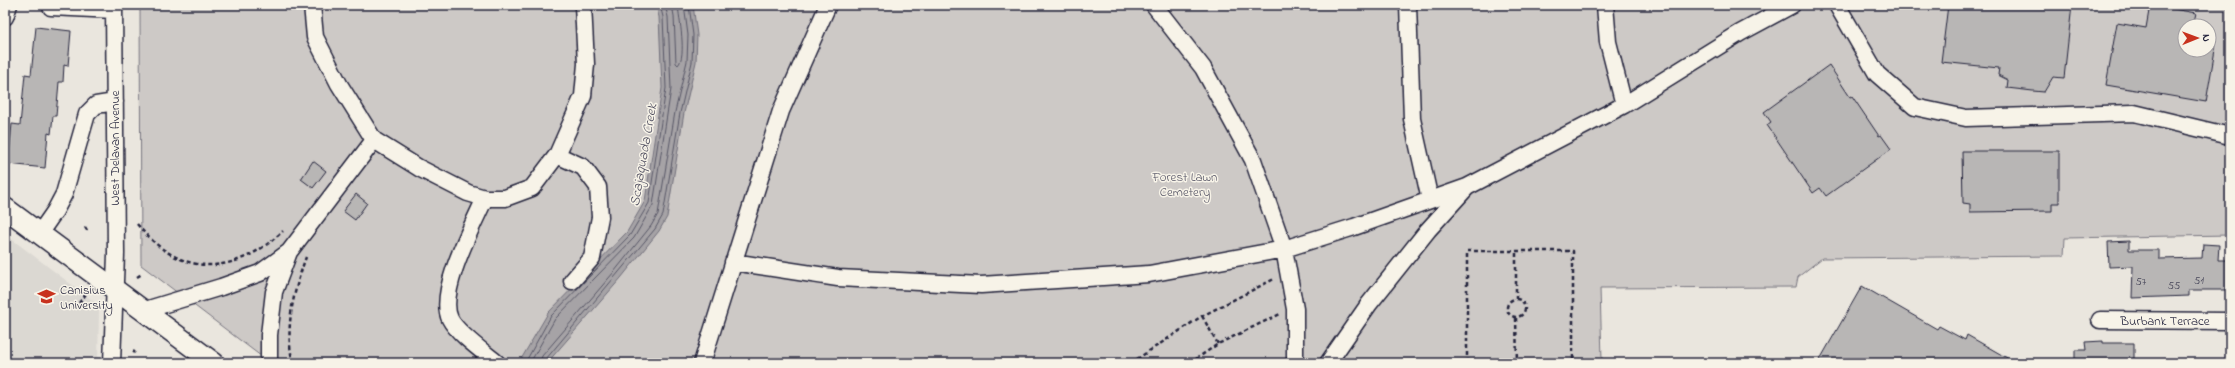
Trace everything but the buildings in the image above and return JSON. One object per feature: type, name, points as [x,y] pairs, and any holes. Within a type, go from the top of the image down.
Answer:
[{"type":"main road","points":[[5,208],[114,291],[214,363]]},
{"type":"street","points":[[5,17],[9,5]]},
{"type":"street","points":[[312,5],[315,37],[339,84],[374,140],[419,168],[468,193],[485,198],[505,198],[532,188],[557,155],[583,96],[586,64],[583,5]]},
{"type":"street","points":[[702,363],[781,111],[828,5]]},
{"type":"street","points":[[1154,5],[1203,68],[1253,160],[1284,249],[1295,309],[1295,363]]},
{"type":"street","points":[[1408,5],[1412,119],[1430,200]]},
{"type":"street","points":[[1605,5],[1608,42],[1624,105]]},
{"type":"street","points":[[733,262],[838,278],[980,285],[1149,274],[1284,249],[1354,227],[1467,187],[1624,105],[1740,33],[1792,5]]},
{"type":"street","points":[[1837,5],[1877,74],[1916,107],[1966,118],[2134,113],[2230,136]]},
{"type":"street","points":[[51,6],[114,8]]},
{"type":"street","name":"West Delavan Avenue","points":[[112,363],[116,254],[114,8]]},
{"type":"street","points":[[39,234],[56,211],[64,194],[87,114],[96,105],[115,102]]},
{"type":"street","points":[[269,363],[269,335],[274,292],[289,252],[374,140]]},
{"type":"street","points":[[557,155],[583,167],[598,187],[600,217],[592,258],[572,281]]},
{"type":"street","points":[[1328,363],[1369,304],[1428,230],[1467,187]]},
{"type":"street","points":[[485,198],[460,253],[447,291],[450,319],[467,338],[497,363]]},
{"type":"street","points":[[142,310],[221,287],[260,273],[289,252]]},
{"type":"street","name":"Burbank Terrace","points":[[2100,320],[2230,321]]},
{"type":"path","points":[[137,224],[150,240],[166,252],[193,264],[215,266],[234,262],[259,250],[285,230]]},
{"type":"path","points":[[86,226],[88,232]]},
{"type":"path","points":[[293,363],[290,353],[291,315],[294,293],[310,251]]},
{"type":"path","points":[[1467,363],[1467,251],[1573,251],[1573,363]]},
{"type":"path","points":[[1516,251],[1516,299]]},
{"type":"path","points":[[1131,362],[1202,316],[1249,290],[1288,272]]},
{"type":"path","points":[[137,277],[142,274]]},
{"type":"path","points":[[79,303],[86,294]]},
{"type":"path","points":[[1516,299],[1522,301],[1525,307],[1522,315],[1516,318],[1508,313],[1507,307],[1510,301],[1516,299]]},
{"type":"path","points":[[1190,363],[1218,344],[1273,317],[1295,309]]},
{"type":"path","points":[[1202,316],[1218,344]]},
{"type":"path","points":[[1516,318],[1517,363]]},
{"type":"shaded area","name":"Canisius University","points":[[5,234],[97,304],[99,310],[98,363],[5,363]]},
{"type":"green space","name":"Forest Lawn Cemetery","points":[[140,5],[2230,5],[2230,235],[2065,238],[2064,256],[1822,258],[1798,277],[1796,287],[1600,288],[1602,360],[1599,363],[270,363],[141,265]]},
{"type":"water","points":[[656,5],[693,5],[697,35],[696,62],[684,113],[667,217],[659,231],[621,278],[547,363],[523,363],[520,361],[548,313],[627,232],[645,201],[662,88],[659,17]]},
{"type":"place","name":"Canisius University","points":[[47,297]]},
{"type":"water label","name":"Scajaquada Creek","points":[[644,155]]}]
